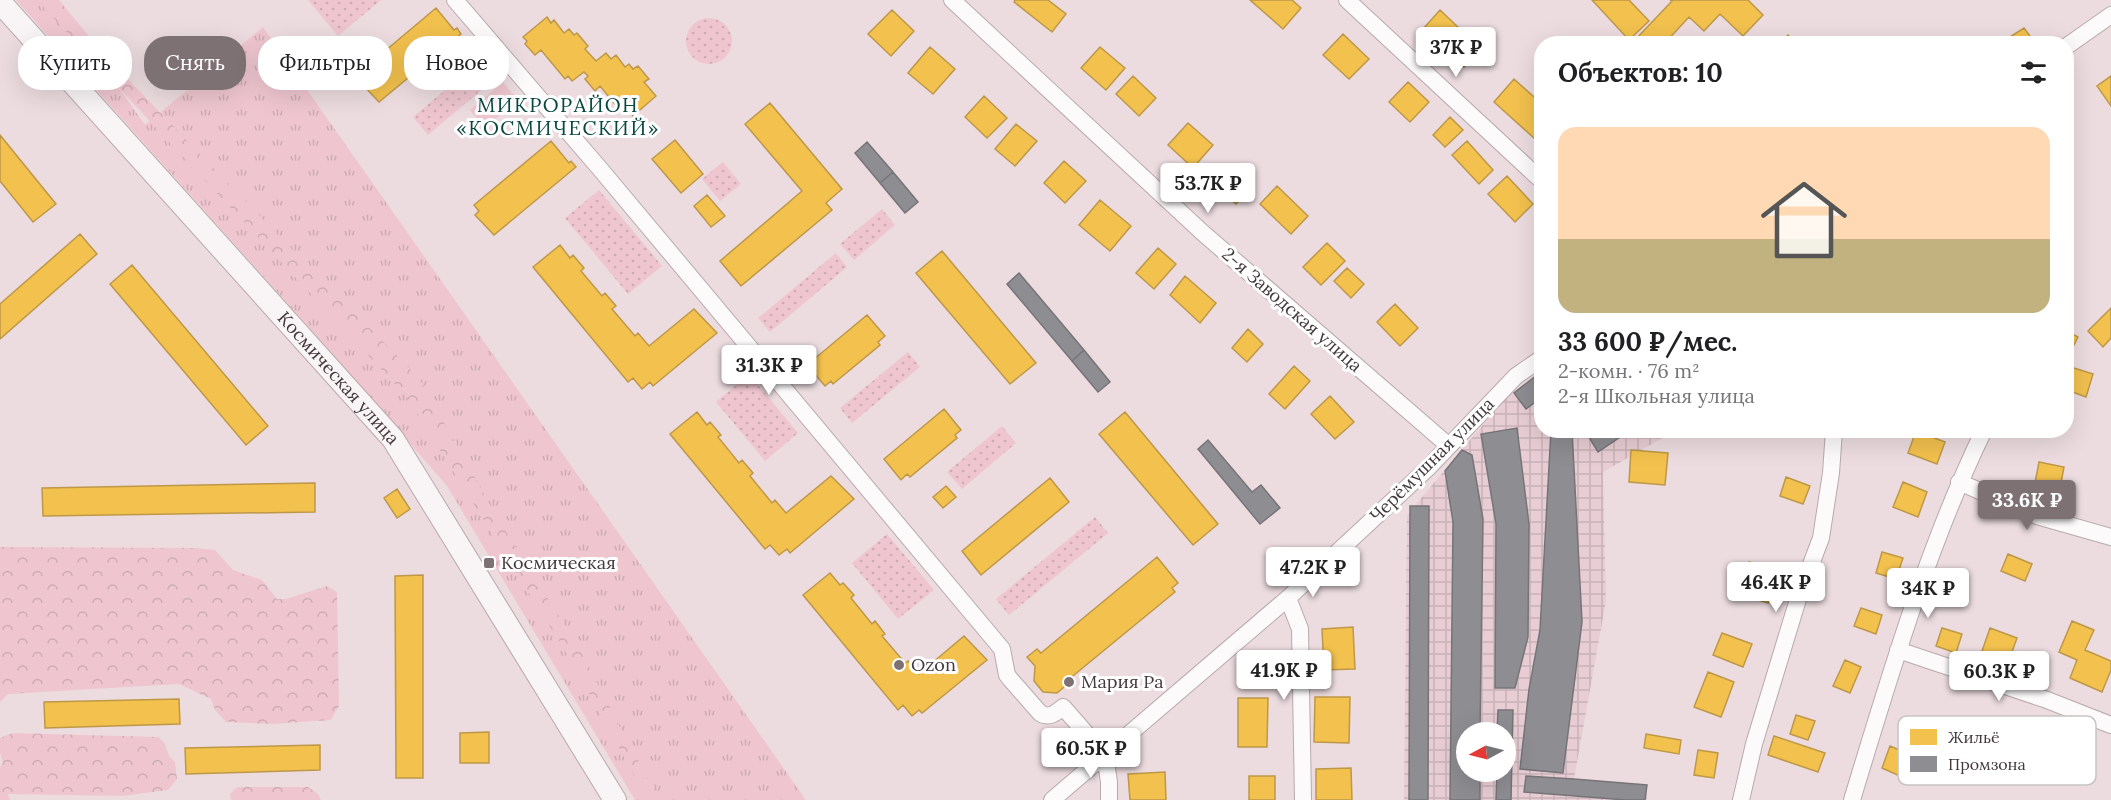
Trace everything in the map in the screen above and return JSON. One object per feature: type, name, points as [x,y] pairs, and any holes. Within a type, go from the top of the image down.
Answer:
[{"type":"street","points":[[455,0],[605,174],[1002,649],[1007,675],[1015,685],[1044,716],[1055,714],[1063,706],[1105,755],[1109,800]]},
{"type":"street","name":"2-я Заводская улица","points":[[952,0],[1203,233],[1449,446]]},
{"type":"street","points":[[1347,0],[1534,174]]},
{"type":"street","name":"Космическая улица","points":[[0,2],[393,439],[615,800]]},
{"type":"street","points":[[2074,41],[2111,15]]},
{"type":"street","name":"Черёмушная улица","points":[[1052,800],[1288,598],[1428,468],[1516,376],[1534,364]]},
{"type":"street","points":[[1741,800],[1755,744],[1799,596],[1821,538],[1831,473],[1833,438]]},
{"type":"street","points":[[1852,800],[1898,650],[1959,482],[1980,438]]},
{"type":"street","points":[[1959,482],[2037,516],[2111,537]]},
{"type":"street","points":[[1288,598],[1300,629],[1303,800]]},
{"type":"street","points":[[1898,650],[2088,716]]},
{"type":"street","points":[[2096,719],[2111,725]]},
{"type":"shaded area","points":[[1534,378],[1534,438],[1663,438],[1603,472],[1606,601],[1574,779],[1647,785],[1647,800],[1404,800],[1407,515],[1506,397]]},
{"type":"green space","points":[[16,0],[57,0],[82,36],[48,36]]},
{"type":"green space","points":[[37,0],[59,0],[89,36],[71,36]]},
{"type":"green space","points":[[308,0],[381,0],[338,36]]},
{"type":"green space","points":[[709,18],[725,25],[732,41],[725,57],[709,64],[693,57],[686,41],[693,25]]},
{"type":"green space","points":[[263,27],[269,36],[258,36],[258,90],[307,90],[806,800],[635,800],[447,486],[97,90],[120,90],[145,125],[187,90],[246,90],[246,41]]},
{"type":"green space","points":[[132,83],[419,378],[498,519],[582,653],[660,800],[648,800],[570,659],[407,397],[121,90],[132,90]]},
{"type":"green space","points":[[509,89],[518,100],[485,128],[470,110],[494,90]]},
{"type":"green space","points":[[445,90],[481,90],[428,135],[413,117]]},
{"type":"green space","points":[[723,162],[741,184],[720,201],[702,179]]},
{"type":"green space","points":[[599,190],[662,266],[628,294],[565,218]]},
{"type":"green space","points":[[882,209],[895,225],[854,260],[840,244]]},
{"type":"green space","points":[[836,253],[847,267],[770,332],[758,318]]},
{"type":"green space","points":[[908,352],[920,367],[852,423],[840,408]]},
{"type":"green space","points":[[749,374],[798,433],[765,461],[716,402]]},
{"type":"green space","points":[[1002,426],[1016,443],[962,489],[947,472]]},
{"type":"green space","points":[[1095,517],[1108,533],[1009,615],[996,599]]},
{"type":"green space","points":[[887,534],[934,590],[898,619],[852,563]]},
{"type":"green space","points":[[0,547],[215,550],[233,570],[262,580],[277,599],[286,599],[327,586],[337,592],[339,706],[331,720],[272,724],[226,722],[215,710],[211,699],[179,684],[8,694],[0,702]]},
{"type":"green space","points":[[13,733],[159,737],[165,744],[169,756],[175,762],[177,779],[168,790],[123,796],[8,794],[10,800],[0,800],[0,767],[3,763],[0,738]]},
{"type":"green space","points":[[237,787],[308,787],[318,794],[321,800],[231,800],[230,794]]},
{"type":"building: Жильё","points":[[1015,0],[1048,0],[1066,14],[1052,32],[1014,2]]},
{"type":"building: Жильё","points":[[1250,0],[1292,0],[1301,8],[1283,29]]},
{"type":"building: Жильё","points":[[1592,0],[1629,0],[1649,21],[1633,36],[1625,36]]},
{"type":"building: Жильё","points":[[1670,0],[1748,0],[1763,15],[1743,36],[1720,14],[1704,31],[1689,17],[1671,36],[1639,36],[1672,1]]},
{"type":"building: Жильё","points":[[436,8],[454,30],[457,28],[461,34],[459,36],[404,36],[404,81],[379,102],[368,90],[392,90],[392,45]]},
{"type":"building: Жильё","points":[[892,10],[914,31],[891,56],[868,34]]},
{"type":"building: Жильё","points":[[1440,10],[1481,49],[1464,67],[1423,29]]},
{"type":"building: Жильё","points":[[547,17],[551,23],[554,20],[564,33],[569,29],[574,35],[577,33],[588,46],[585,49],[596,61],[606,53],[611,59],[616,55],[625,67],[629,64],[633,69],[638,66],[649,79],[644,82],[656,96],[633,116],[628,110],[623,114],[600,86],[595,91],[585,79],[588,76],[584,72],[572,81],[568,76],[565,79],[541,50],[535,55],[525,44],[527,41],[523,37]]},
{"type":"building: Жильё","points":[[2024,28],[2030,36],[2011,36]]},
{"type":"building: Жильё","points":[[1343,34],[1369,59],[1349,79],[1323,55]]},
{"type":"building: Жильё","points":[[930,47],[955,69],[933,94],[908,73]]},
{"type":"building: Жильё","points":[[1100,47],[1125,68],[1106,90],[1081,68]]},
{"type":"building: Жильё","points":[[1133,76],[1156,98],[1139,116],[1116,94]]},
{"type":"building: Жильё","points":[[2111,76],[2111,106],[2097,86]]},
{"type":"building: Жильё","points":[[1514,79],[1534,97],[1534,138],[1494,102]]},
{"type":"building: Жильё","points":[[1408,82],[1429,102],[1410,122],[1389,102]]},
{"type":"building: Жильё","points":[[984,96],[1007,118],[987,138],[965,117]]},
{"type":"building: Жильё","points":[[770,103],[842,189],[826,203],[832,210],[741,286],[720,261],[802,191],[745,124]]},
{"type":"building: Жильё","points":[[1450,117],[1463,130],[1445,147],[1433,135]]},
{"type":"building: Жильё","points":[[1188,123],[1213,145],[1193,168],[1168,145]]},
{"type":"building: Жильё","points":[[1016,124],[1037,141],[1015,166],[995,149]]},
{"type":"building: Жильё","points":[[0,135],[56,204],[33,222],[0,181]]},
{"type":"building: Жильё","points":[[675,140],[703,174],[681,193],[652,159]]},
{"type":"building: Жильё","points":[[551,141],[569,163],[571,161],[576,167],[494,235],[475,215],[479,211],[474,205]]},
{"type":"building: Жильё","points":[[1467,141],[1493,170],[1479,184],[1452,155]]},
{"type":"building: Жильё","points":[[1064,161],[1086,181],[1065,203],[1044,183]]},
{"type":"building: Жильё","points":[[1227,169],[1249,189],[1236,204],[1213,185]]},
{"type":"building: Жильё","points":[[1507,176],[1533,204],[1515,222],[1488,194]]},
{"type":"building: Жильё","points":[[1277,186],[1308,216],[1291,234],[1260,204]]},
{"type":"building: Жильё","points":[[707,195],[725,216],[711,227],[694,206]]},
{"type":"building: Жильё","points":[[1100,200],[1131,226],[1110,251],[1079,225]]},
{"type":"building: Жильё","points":[[80,234],[97,254],[0,339],[0,304]]},
{"type":"building: Жильё","points":[[1327,243],[1345,261],[1321,285],[1303,267]]},
{"type":"building: Жильё","points":[[560,245],[570,258],[573,255],[584,268],[581,271],[602,296],[605,293],[616,306],[612,309],[635,336],[638,333],[649,346],[694,309],[717,333],[653,386],[650,382],[642,389],[633,378],[628,382],[533,267]]},
{"type":"building: Жильё","points":[[1158,248],[1176,264],[1154,289],[1136,273]]},
{"type":"building: Жильё","points":[[942,251],[1036,363],[1010,384],[916,273]]},
{"type":"building: Жильё","points":[[132,265],[268,426],[246,445],[110,284]]},
{"type":"building: Жильё","points":[[1347,268],[1364,284],[1351,298],[1334,281]]},
{"type":"building: Жильё","points":[[1185,276],[1216,303],[1200,323],[1170,295]]},
{"type":"building: Жильё","points":[[1395,304],[1418,328],[1400,346],[1377,322]]},
{"type":"building: Жильё","points":[[2111,308],[2111,338],[2103,347],[2088,331]]},
{"type":"building: Жильё","points":[[867,315],[885,336],[878,342],[880,345],[833,384],[831,381],[825,386],[807,365]]},
{"type":"building: Жильё","points":[[1248,329],[1263,344],[1247,362],[1232,348]]},
{"type":"building: Жильё","points":[[1294,366],[1310,381],[1285,409],[1269,394]]},
{"type":"building: Жильё","points":[[2074,368],[2093,374],[2086,397],[2074,393]]},
{"type":"building: Жильё","points":[[1330,396],[1354,422],[1335,439],[1311,414]]},
{"type":"building: Жильё","points":[[944,409],[961,430],[955,435],[957,438],[910,477],[907,474],[901,480],[884,459]]},
{"type":"building: Жильё","points":[[697,412],[707,425],[710,422],[721,435],[718,437],[739,463],[742,460],[753,473],[750,476],[772,503],[775,500],[786,513],[831,476],[854,499],[790,553],[787,549],[779,555],[770,545],[765,549],[670,434]]},
{"type":"building: Жильё","points":[[1125,412],[1218,524],[1193,545],[1099,434]]},
{"type":"building: Жильё","points":[[1913,438],[1934,438],[1945,442],[1937,464],[1908,453]]},
{"type":"building: Жильё","points":[[1631,450],[1668,453],[1665,485],[1629,482]]},
{"type":"building: Жильё","points":[[2039,462],[2064,467],[2059,493],[2034,488]]},
{"type":"building: Жильё","points":[[1786,477],[1810,486],[1803,504],[1780,496]]},
{"type":"building: Жильё","points":[[1050,478],[1069,502],[981,575],[962,551]]},
{"type":"building: Жильё","points":[[1903,482],[1927,492],[1918,517],[1893,507]]},
{"type":"building: Жильё","points":[[315,483],[315,512],[43,516],[42,488]]},
{"type":"building: Жильё","points":[[946,486],[956,497],[943,508],[933,497]]},
{"type":"building: Жильё","points":[[397,489],[410,509],[397,518],[384,498]]},
{"type":"building: Жильё","points":[[1882,552],[1903,558],[1896,579],[1876,573]]},
{"type":"building: Жильё","points":[[2008,554],[2032,564],[2025,581],[2001,571]]},
{"type":"building: Жильё","points":[[1157,557],[1178,583],[1172,588],[1175,592],[1068,680],[1070,682],[1057,693],[1043,692],[1034,681],[1035,666],[1027,657],[1037,649],[1041,653]]},
{"type":"building: Жильё","points":[[1749,562],[1778,570],[1768,603],[1739,594]]},
{"type":"building: Жильё","points":[[830,573],[840,585],[843,583],[854,595],[851,598],[872,624],[875,621],[885,634],[882,636],[905,663],[908,661],[919,674],[964,636],[987,660],[922,713],[919,710],[912,716],[903,705],[898,710],[803,595]]},
{"type":"building: Жильё","points":[[423,575],[423,778],[396,778],[395,576]]},
{"type":"building: Жильё","points":[[1861,608],[1882,615],[1876,634],[1854,626]]},
{"type":"building: Жильё","points":[[2072,621],[2094,630],[2085,650],[2111,661],[2111,670],[2102,692],[2070,678],[2077,660],[2059,652]]},
{"type":"building: Жильё","points":[[1353,627],[1355,669],[1324,670],[1322,629]]},
{"type":"building: Жильё","points":[[1942,628],[1962,634],[1956,653],[1936,646]]},
{"type":"building: Жильё","points":[[1990,628],[2017,638],[2008,663],[1981,654]]},
{"type":"building: Жильё","points":[[1722,633],[1752,644],[1743,667],[1713,655]]},
{"type":"building: Жильё","points":[[1845,660],[1861,667],[1850,693],[1833,686]]},
{"type":"building: Жильё","points":[[1708,672],[1734,682],[1721,717],[1694,707]]},
{"type":"building: Жильё","points":[[1315,697],[1350,697],[1349,743],[1314,742]]},
{"type":"building: Жильё","points":[[1238,698],[1268,698],[1267,747],[1238,747]]},
{"type":"building: Жильё","points":[[179,699],[180,724],[45,728],[44,702]]},
{"type":"building: Жильё","points":[[1796,715],[1815,721],[1808,740],[1790,734]]},
{"type":"building: Жильё","points":[[489,732],[489,763],[460,763],[460,733]]},
{"type":"building: Жильё","points":[[1646,734],[1681,740],[1679,754],[1644,748]]},
{"type":"building: Жильё","points":[[1774,736],[1825,753],[1818,772],[1768,755]]},
{"type":"building: Жильё","points":[[320,745],[320,770],[186,774],[185,748]]},
{"type":"building: Жильё","points":[[1890,746],[1898,749],[1898,775],[1882,768]]},
{"type":"building: Жильё","points":[[1698,750],[1718,753],[1714,778],[1694,775]]},
{"type":"building: Жильё","points":[[1351,768],[1352,800],[1316,800],[1316,769]]},
{"type":"building: Жильё","points":[[1165,772],[1166,800],[1130,800],[1128,774]]},
{"type":"building: Жильё","points":[[1249,776],[1275,776],[1275,800],[1249,800]]},
{"type":"building: Промзона","points":[[867,142],[893,172],[880,183],[855,153]]},
{"type":"building: Промзона","points":[[893,172],[918,202],[905,213],[880,183]]},
{"type":"building: Промзона","points":[[1019,273],[1084,350],[1072,361],[1007,284]]},
{"type":"building: Промзона","points":[[1084,350],[1110,382],[1098,392],[1072,361]]},
{"type":"building: Промзона","points":[[1534,377],[1534,403],[1526,409],[1514,393]]},
{"type":"building: Промзона","points":[[1517,428],[1529,524],[1528,637],[1515,688],[1495,688],[1496,524],[1481,434]]},
{"type":"building: Промзона","points":[[1551,438],[1572,438],[1582,622],[1563,773],[1520,769],[1529,689],[1540,630]]},
{"type":"building: Промзона","points":[[1591,438],[1619,438],[1598,452]]},
{"type":"building: Промзона","points":[[1208,440],[1252,492],[1261,485],[1280,508],[1260,524],[1198,449]]},
{"type":"building: Промзона","points":[[1462,450],[1472,455],[1483,519],[1480,722],[1456,722],[1456,782],[1480,782],[1480,800],[1450,800],[1453,522],[1445,471]]},
{"type":"building: Промзона","points":[[1410,506],[1429,506],[1428,800],[1409,800]]},
{"type":"building: Промзона","points":[[1498,710],[1513,710],[1513,722],[1497,722]]},
{"type":"building: Промзона","points":[[1526,776],[1647,785],[1645,800],[1524,792]]},
{"type":"building: Промзона","points":[[1497,782],[1511,782],[1511,800],[1496,800]]},
{"type":"place","name":"Космическая","points":[[489,563]]},
{"type":"place","name":"Ozon","points":[[899,665]]},
{"type":"place","name":"Мария Ра","points":[[1069,682]]},
{"type":"district","name":"МИКРОРАЙОН «КОСМИЧЕСКИЙ»","points":[[558,116]]}]
